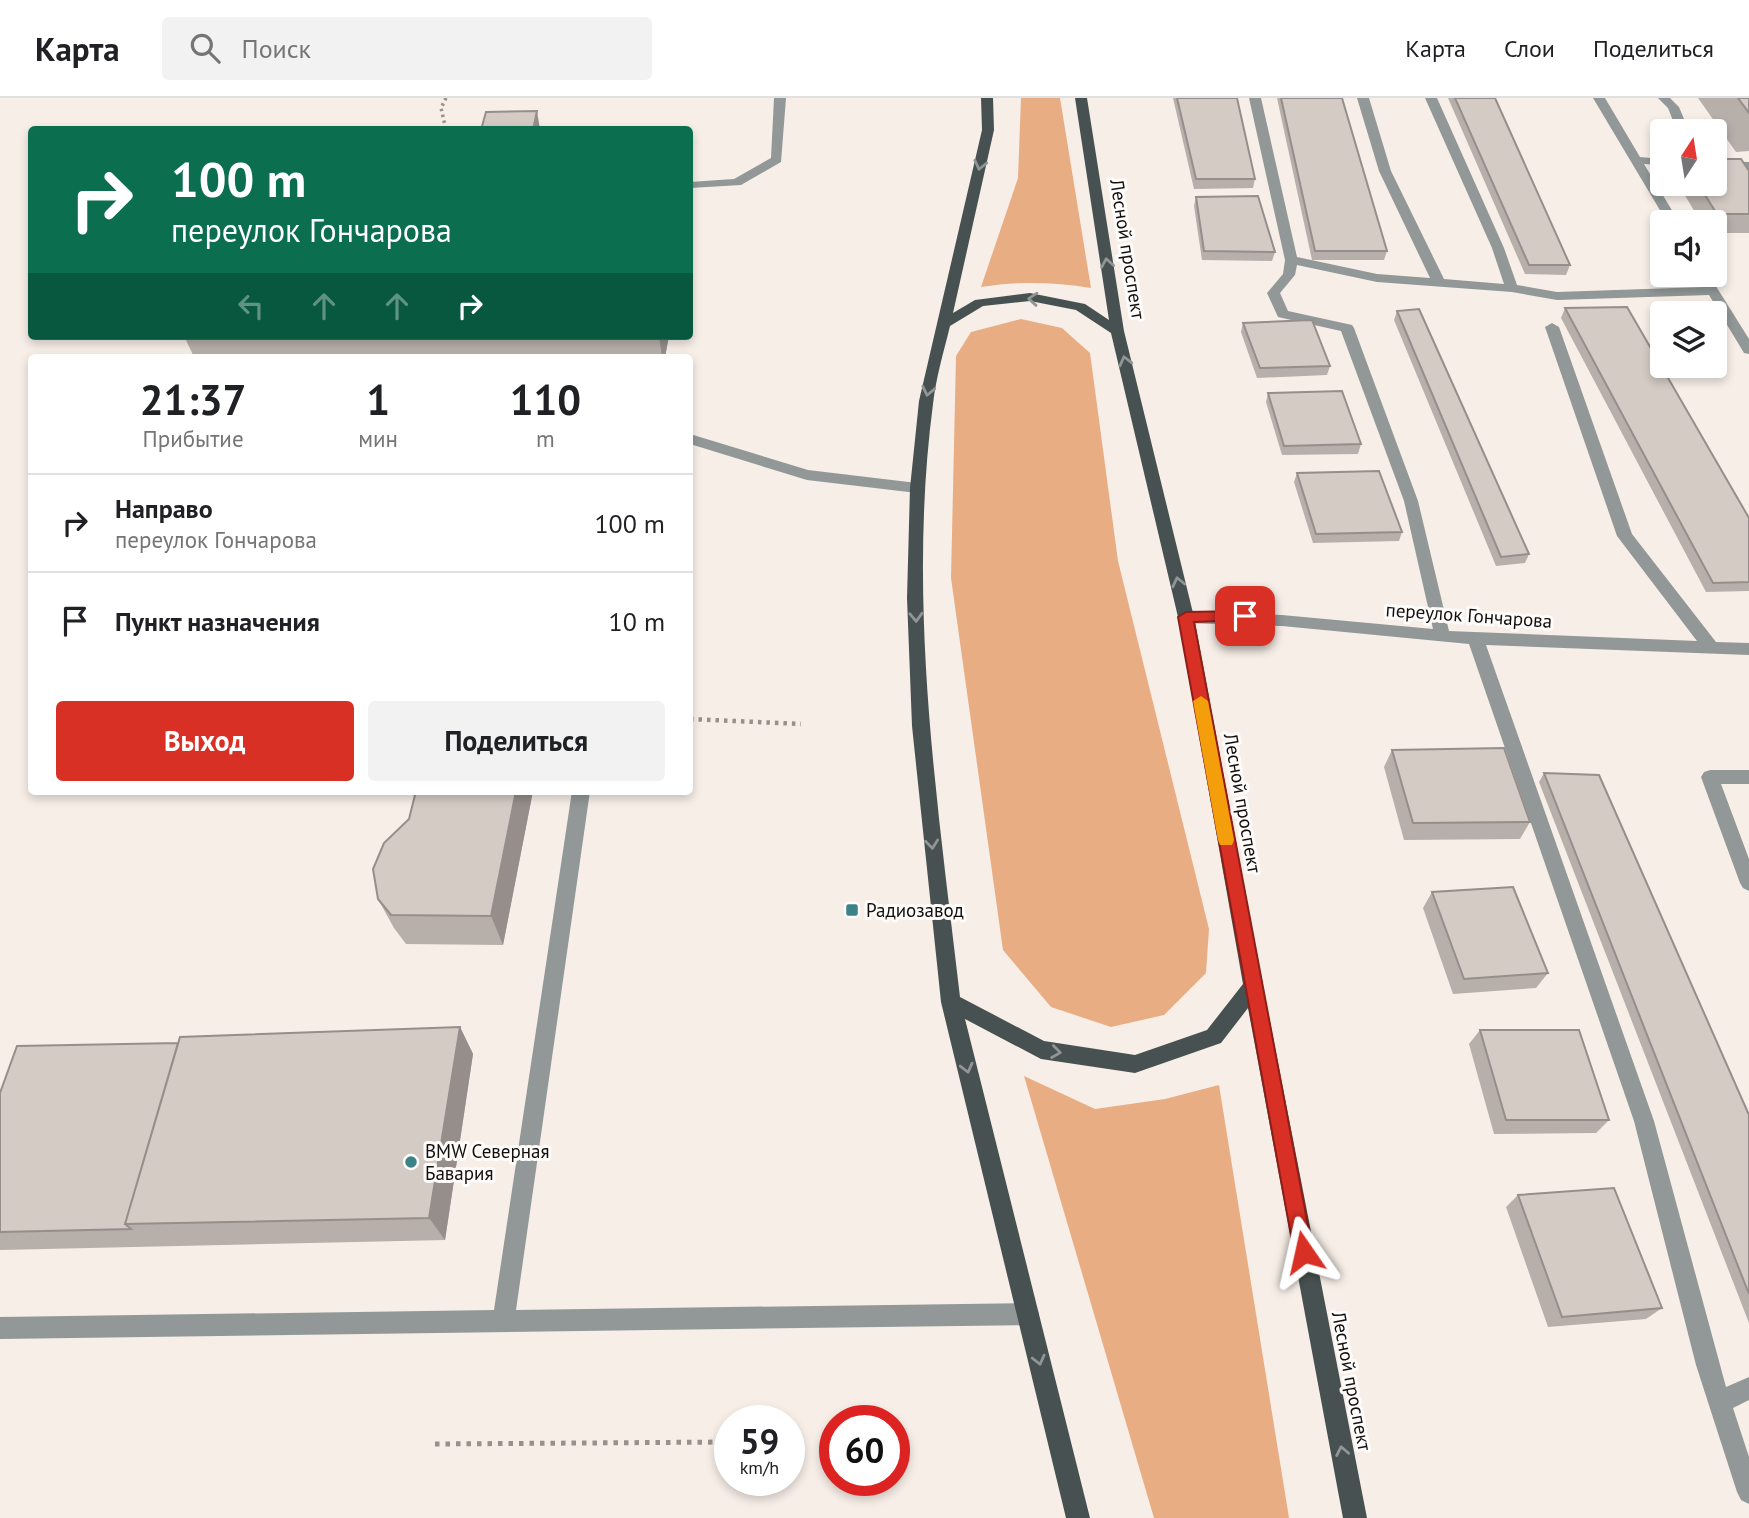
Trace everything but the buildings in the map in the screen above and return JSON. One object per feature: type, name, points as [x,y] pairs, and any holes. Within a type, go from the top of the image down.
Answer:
[{"type":"main road","points":[[986,98],[988,130],[926,401],[917,488],[915,598],[920,726],[951,1002],[1079,1518]]},
{"type":"main road","name":"Лесной проспект","points":[[1081,98],[1117,331],[1186,617],[1252,986],[1355,1518]]},
{"type":"main road","points":[[943,324],[980,303],[1030,296],[1080,307],[1117,331]]},
{"type":"main road","points":[[951,1002],[1041,1050],[1135,1064],[1214,1037],[1252,986]]},
{"type":"street","points":[[693,185],[737,181],[777,160],[780,98]]},
{"type":"street","points":[[1255,98],[1291,260],[1289,275],[1273,293],[1283,314],[1347,328],[1411,501],[1442,636]]},
{"type":"street","points":[[1363,98],[1385,171],[1439,283]]},
{"type":"street","points":[[1431,98],[1497,248],[1511,288]]},
{"type":"street","points":[[1600,98],[1665,210]]},
{"type":"street","points":[[1664,98],[1673,107],[1678,119]]},
{"type":"street","points":[[1636,160],[1650,161]]},
{"type":"street","points":[[1727,165],[1749,166]]},
{"type":"street","points":[[1291,260],[1377,278],[1511,288],[1557,296],[1713,291]]},
{"type":"street","points":[[1710,287],[1749,350]]},
{"type":"street","points":[[1552,327],[1625,536],[1712,647]]},
{"type":"street","points":[[693,440],[807,475],[917,488]]},
{"type":"street","name":"переулок Гончарова","points":[[1186,617],[1245,616],[1442,636],[1594,645],[1749,649]]},
{"type":"street","points":[[1475,637],[1644,1121],[1707,1365],[1749,1492]]},
{"type":"street","points":[[1749,777],[1710,777],[1749,883]]},
{"type":"street","points":[[503,1321],[580,795]]},
{"type":"street","points":[[0,1328],[1028,1314]]},
{"type":"street","points":[[1720,1402],[1749,1388]]},
{"type":"path","points":[[445,126],[441,108],[446,98]]},
{"type":"path","points":[[693,719],[802,724]]},
{"type":"path","points":[[435,1444],[714,1442]]},
{"type":"shaded area","points":[[1021,98],[1060,98],[1091,288],[1036,283],[981,287],[1018,178]]},
{"type":"shaded area","points":[[1021,319],[1062,328],[1090,353],[1118,561],[1209,929],[1206,973],[1164,1015],[1111,1027],[1051,1007],[1003,950],[951,578],[956,356],[971,332]]},
{"type":"shaded area","points":[[1024,1076],[1095,1109],[1165,1099],[1219,1085],[1289,1518],[1154,1518]]},
{"type":"slow traffic","points":[[1201,701],[1226,840]]},
{"type":"place","name":"Радиозавод","points":[[852,910]]},
{"type":"place","name":"BMW Северная Бавария","points":[[411,1162]]},
{"type":"route","points":[[1245,616],[1186,617],[1252,986],[1304,1252]]}]
